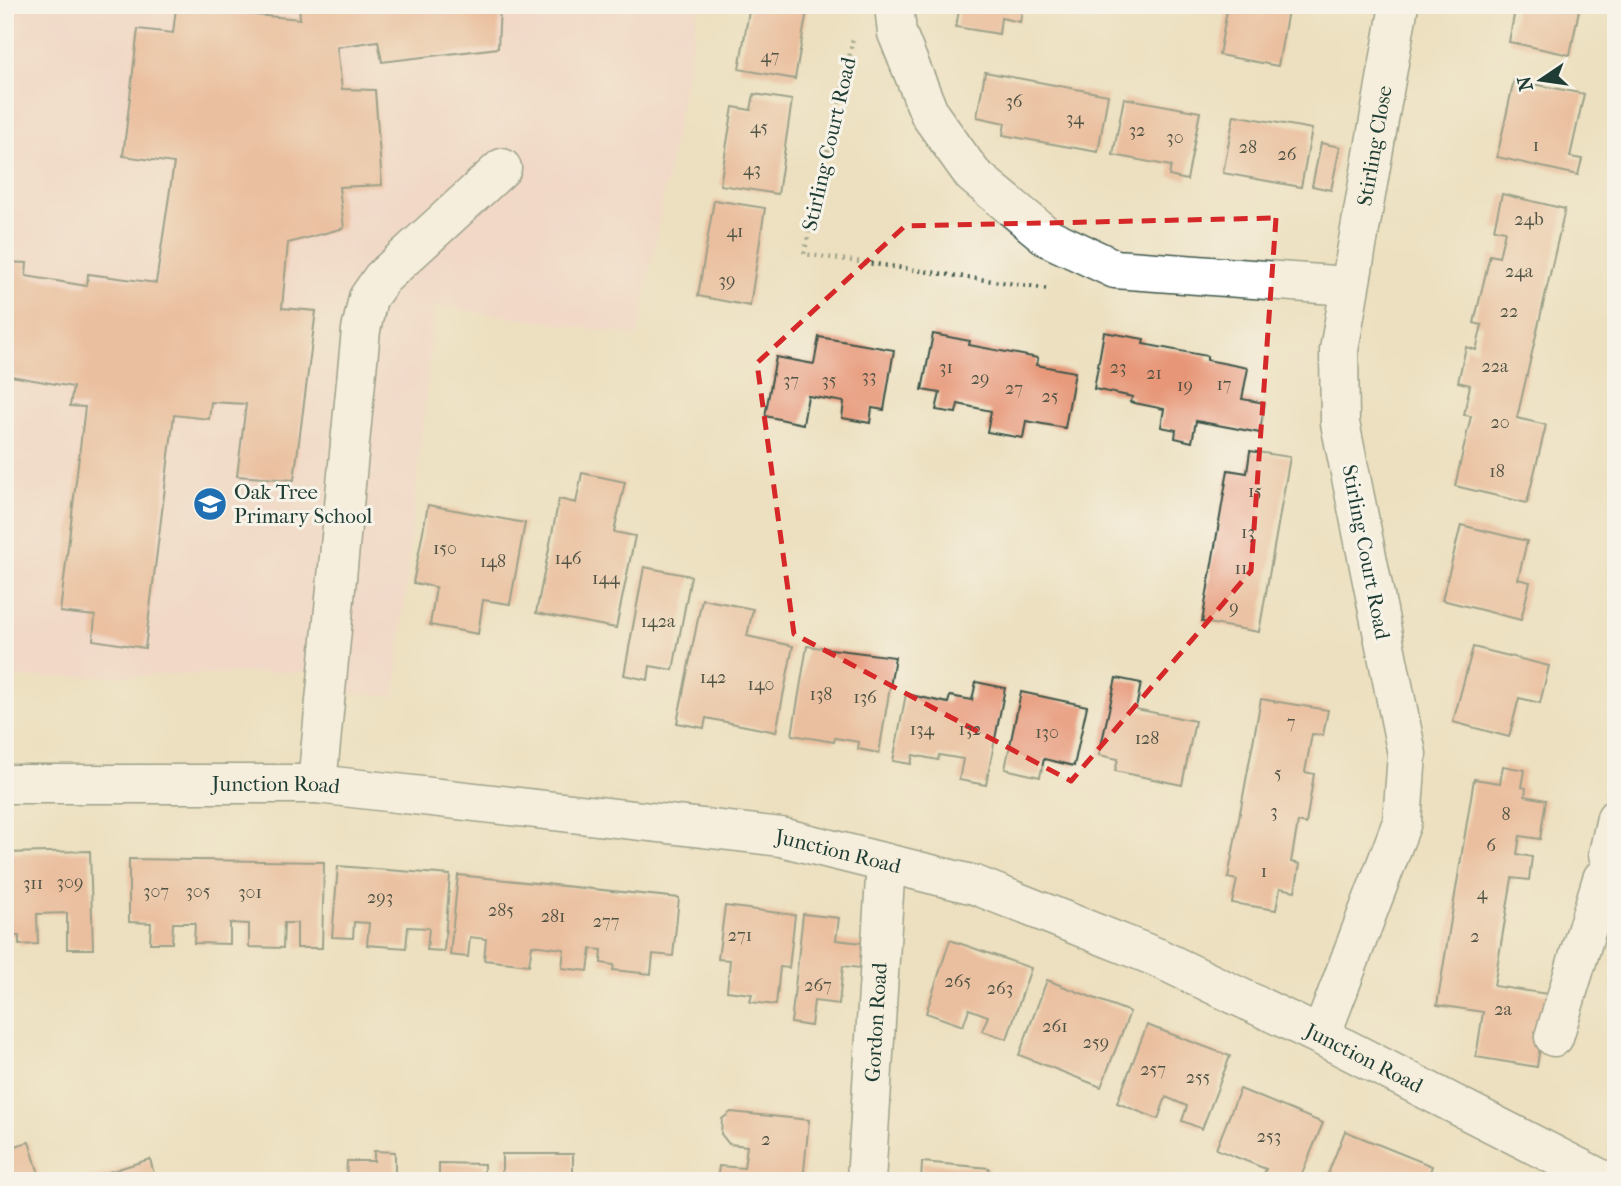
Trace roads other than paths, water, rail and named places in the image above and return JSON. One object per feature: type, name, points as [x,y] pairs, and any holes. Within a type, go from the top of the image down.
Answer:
[{"type":"street","points":[[894,5],[897,33],[930,115],[973,175],[1049,238],[1115,269],[1348,286]]},
{"type":"street","name":"Stirling Close","points":[[1348,286],[1399,5]]},
{"type":"street","points":[[317,784],[362,330],[368,298],[382,278],[502,167]]},
{"type":"street","name":"Stirling Court Road","points":[[1321,1036],[1402,822],[1407,754],[1340,422],[1339,350],[1348,286]]},
{"type":"street","name":"Junction Road","points":[[5,784],[317,784],[782,837],[975,885],[1156,957],[1321,1036],[1605,1181]]},
{"type":"street","points":[[1554,1037],[1602,879],[1616,868],[1608,854],[1616,818]]},
{"type":"street","name":"Gordon Road","points":[[866,1181],[886,863]]},
{"type":"place","name":"Oak Tree Primary School","points":[[210,504]]}]
